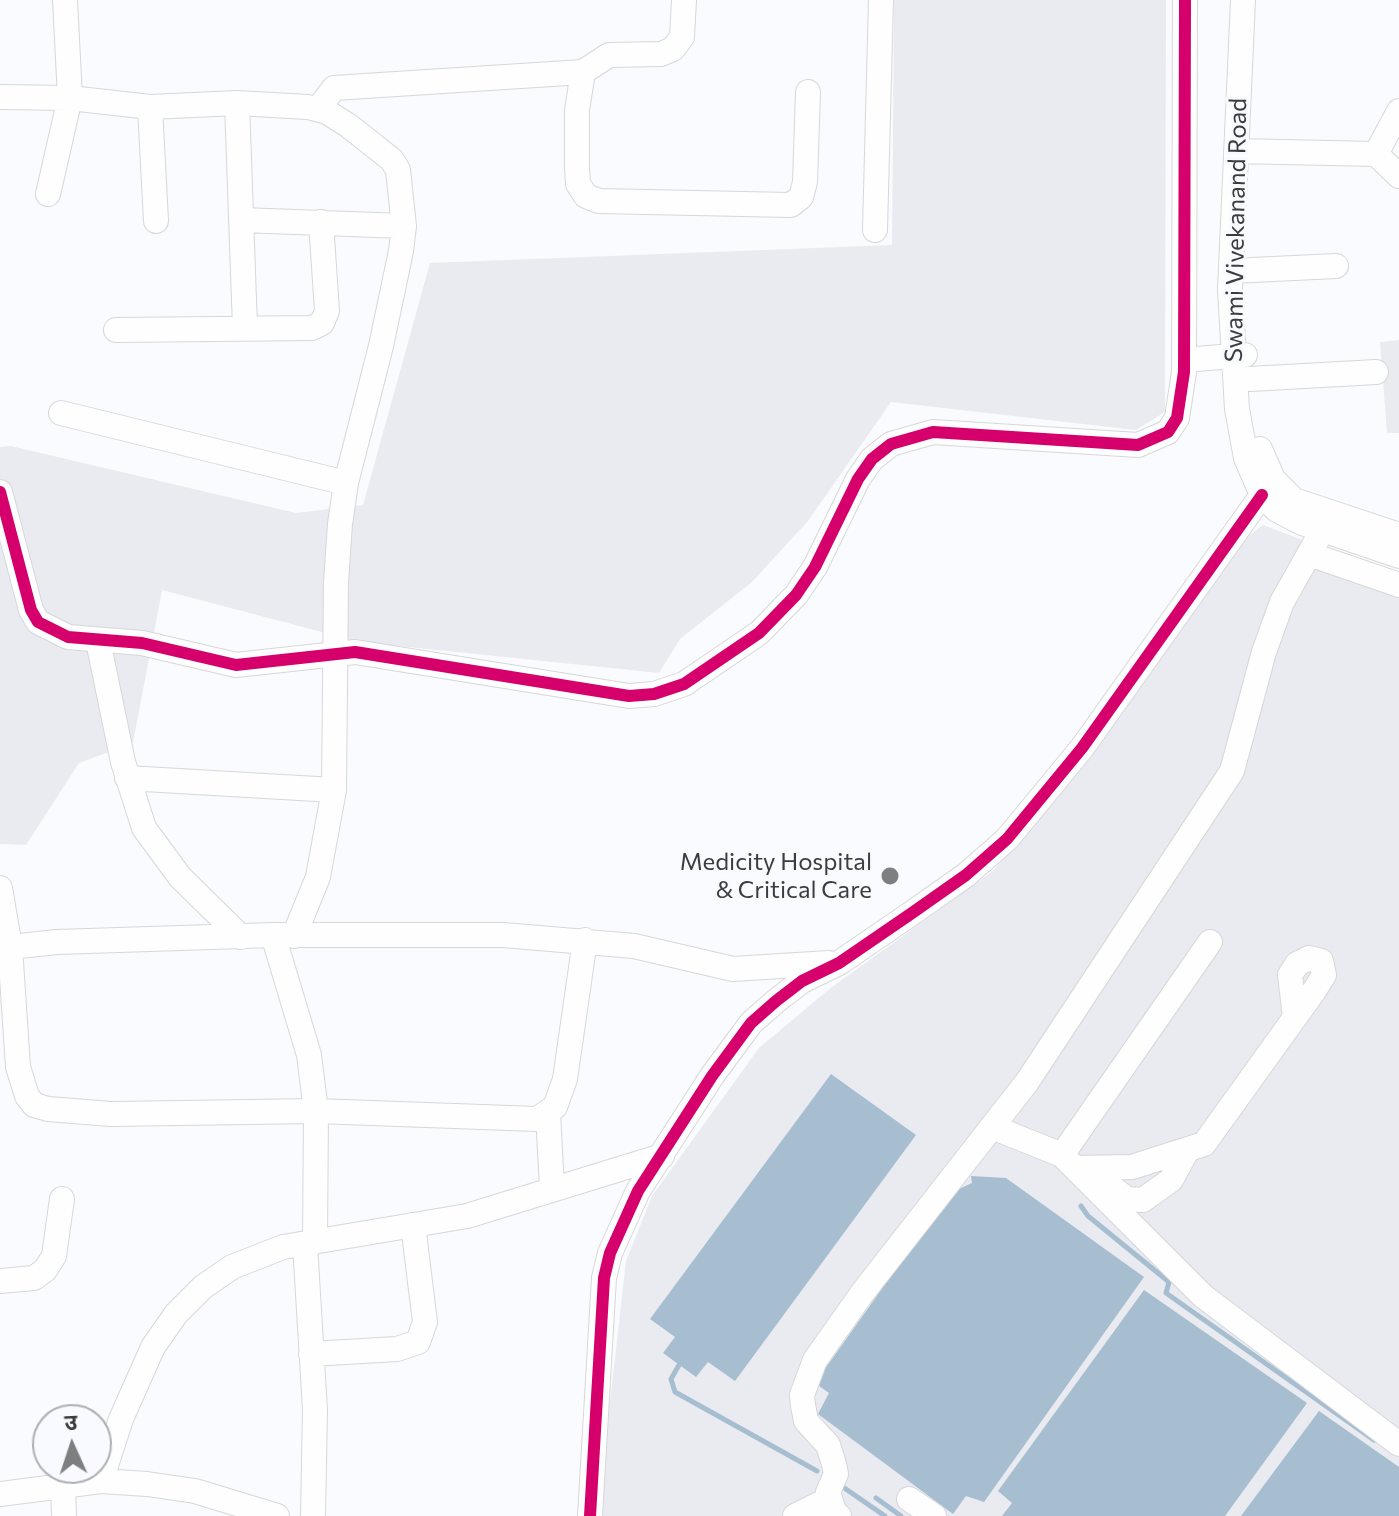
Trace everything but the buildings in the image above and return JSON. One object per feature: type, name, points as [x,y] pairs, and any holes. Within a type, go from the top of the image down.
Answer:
[{"type":"street","points":[[48,194],[70,98],[65,0]]},
{"type":"street","points":[[318,109],[334,88],[583,72],[609,55],[661,54],[673,49],[682,37],[684,0]]},
{"type":"street","points":[[875,230],[881,0]]},
{"type":"street","points":[[0,492],[23,590],[38,622],[68,637],[142,643],[236,665],[336,652],[380,655],[629,696],[654,694],[684,684],[759,633],[796,595],[815,567],[858,479],[872,459],[891,444],[933,432],[1138,445],[1154,441],[1168,432],[1177,418],[1184,360],[1185,0]]},
{"type":"street","name":"Swami Vivekanand Road","points":[[1243,0],[1238,271],[1246,458],[1262,495]]},
{"type":"street","name":"Swami Vivekanand Road","points":[[1242,152],[1257,0]]},
{"type":"street","points":[[583,72],[577,110],[578,184],[586,196],[599,201],[791,205],[801,197],[805,182],[808,92]]},
{"type":"street","points":[[0,97],[70,98],[150,107],[237,103],[318,109],[349,126],[392,160],[401,186],[404,226],[394,291],[346,483],[337,553],[334,790],[318,877],[283,936],[303,1026],[316,1111],[310,1243],[316,1448],[313,1516]]},
{"type":"street","points":[[237,103],[245,328]]},
{"type":"street","points":[[150,107],[156,221]]},
{"type":"street","points":[[1376,154],[1399,111]]},
{"type":"street","points":[[1242,152],[1376,154],[1399,176]]},
{"type":"street","points":[[241,220],[404,226]]},
{"type":"street","points":[[116,330],[301,329],[322,323],[327,295],[321,222]]},
{"type":"street","points":[[1238,271],[1336,266]]},
{"type":"street","points":[[1184,360],[1376,372]]},
{"type":"street","name":"Swami Vivekanand Road","points":[[1243,363],[1262,455],[1273,479],[1294,500],[1399,535]]},
{"type":"street","points":[[61,413],[346,483]]},
{"type":"street","points":[[590,1516],[604,1278],[610,1253],[628,1209],[751,1023],[802,981],[839,963],[966,875],[1007,839],[1082,748],[1262,495],[1277,510],[1322,531],[1399,556]]},
{"type":"street","points":[[836,1514],[828,1492],[836,1474],[834,1464],[828,1445],[806,1421],[803,1405],[802,1395],[815,1360],[1027,1082],[1232,771],[1264,652],[1282,602],[1322,531]]},
{"type":"street","points":[[1309,554],[1399,585]]},
{"type":"street","points":[[98,641],[127,778],[144,828],[180,877],[241,937]]},
{"type":"street","points":[[127,778],[334,790]]},
{"type":"street","points":[[0,888],[22,1086],[34,1105],[48,1109],[111,1114],[316,1111],[522,1119],[548,1114],[555,1107],[565,1079],[585,940]]},
{"type":"street","points":[[5,948],[57,942],[241,937],[503,935],[585,940],[663,951],[733,969],[839,963]]},
{"type":"street","points":[[1069,1162],[1210,942]]},
{"type":"street","points":[[1069,1162],[1132,1167],[1204,1144],[1295,1017]]},
{"type":"street","points":[[548,1114],[552,1188]]},
{"type":"street","points":[[992,1127],[1102,1179],[1127,1199],[1143,1200],[1171,1180],[1188,1149]]},
{"type":"street","points":[[112,1449],[134,1386],[153,1347],[176,1314],[203,1287],[232,1267],[269,1251],[467,1216],[662,1156]]},
{"type":"street","points":[[1069,1162],[1203,1296],[1399,1444]]},
{"type":"street","points":[[0,1281],[34,1278],[45,1270],[54,1256],[62,1199]]},
{"type":"street","points":[[311,1354],[397,1349],[418,1342],[425,1322],[413,1225]]},
{"type":"street","points":[[112,1482],[195,1491],[277,1516]]},
{"type":"street","points":[[0,1494],[78,1484]]},
{"type":"street","points":[[63,1486],[64,1516]]},
{"type":"street","points":[[909,1499],[934,1516]]},
{"type":"street","points":[[795,1516],[819,1504],[836,1514]]},
{"type":"shaded area","points":[[894,0],[1166,0],[1165,412],[1136,430],[891,402],[808,521],[752,582],[680,639],[659,673],[360,642],[162,590],[133,743],[79,763],[26,845],[0,844],[0,447],[11,446],[296,513],[363,505],[430,263],[892,245]]},
{"type":"shaded area","points":[[1399,340],[1399,433],[1387,433],[1380,342]]},
{"type":"shaded area","points":[[1263,525],[1399,576],[1399,1516],[597,1516],[626,1261],[652,1196],[759,1048],[828,990],[993,871],[1089,759],[1234,547]]},
{"type":"water","points":[[831,1074],[916,1135],[735,1381],[708,1362],[696,1377],[663,1353],[675,1337],[650,1319]]},
{"type":"water","points":[[971,1176],[1006,1178],[1144,1277],[984,1502],[966,1496],[953,1514],[818,1414],[829,1393],[815,1383],[950,1193],[972,1183]]},
{"type":"water","points":[[1144,1290],[1307,1403],[1225,1516],[1002,1516],[1012,1503],[998,1491]]},
{"type":"water","points":[[1319,1411],[1399,1467],[1399,1516],[1241,1516]]},
{"type":"waterway","points":[[1081,1206],[1088,1216],[1169,1282],[1166,1293],[1374,1440]]},
{"type":"waterway","points":[[679,1365],[671,1379],[675,1392],[817,1471]]},
{"type":"waterway","points":[[840,1485],[885,1516]]},
{"type":"waterway","points":[[876,1498],[901,1516]]},
{"type":"cycle path","points":[[0,492],[31,610],[38,622],[68,637],[142,643],[236,665],[355,652],[629,696],[654,694],[684,684],[759,633],[796,595],[815,567],[858,479],[872,459],[891,444],[933,432],[1138,445],[1168,432],[1177,418],[1184,372],[1185,0]]},
{"type":"cycle path","points":[[590,1516],[604,1278],[610,1253],[638,1191],[712,1076],[751,1023],[776,1001],[802,981],[839,963],[912,913],[966,875],[1007,839],[1082,748],[1262,495]]},
{"type":"place","name":"Medicity Hospital & Critical Care","points":[[890,876]]}]
